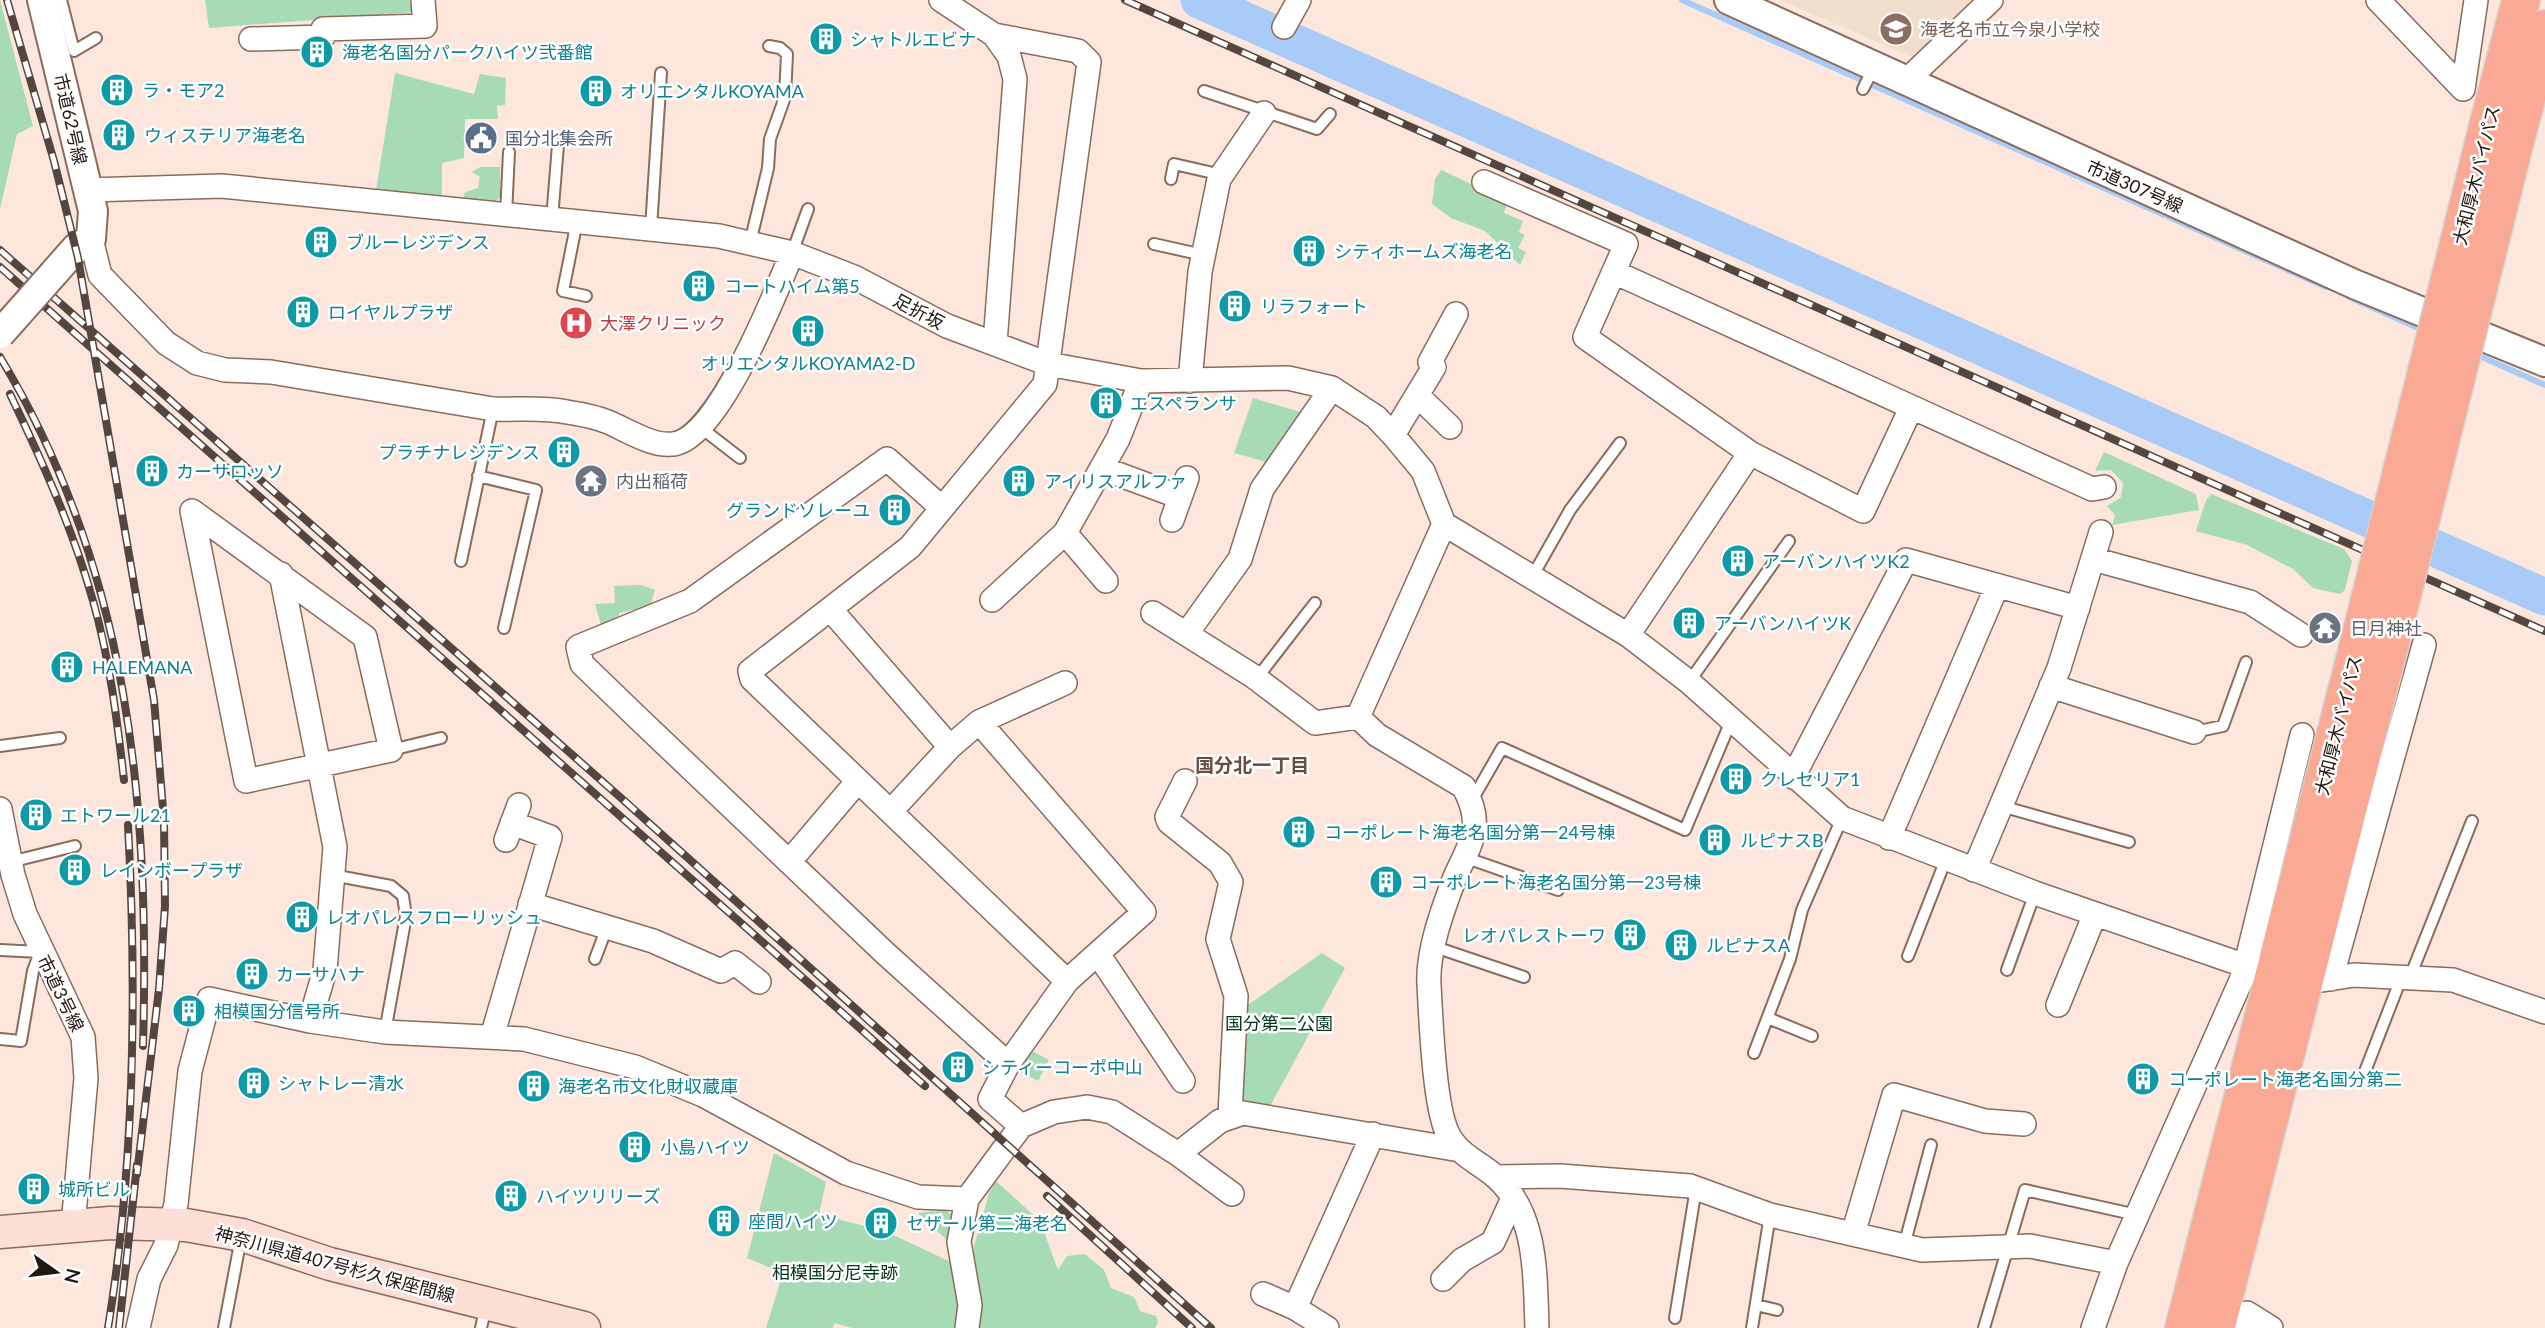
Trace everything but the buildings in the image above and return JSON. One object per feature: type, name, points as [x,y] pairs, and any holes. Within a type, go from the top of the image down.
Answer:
[{"type":"highway","name":"大和厚木バイパス","points":[[2216,1323],[2289,973],[2529,26]]},
{"type":"main road","name":"神奈川県道407号杉久保座間線","points":[[0,1232],[120,1222],[170,1225],[242,1235],[483,1317],[584,1328]]},
{"type":"street","name":"市道62号線","points":[[43,0],[93,211],[91,239]]},
{"type":"street","points":[[251,39],[323,37],[323,29],[425,26],[423,0]]},
{"type":"street","points":[[940,0],[994,35],[1009,56],[1015,79],[995,343]]},
{"type":"street","points":[[1284,27],[1298,0]]},
{"type":"street","name":"市道307号線","points":[[1729,0],[1869,77],[1906,81],[2354,284],[2545,362]]},
{"type":"street","points":[[1906,81],[1991,0]]},
{"type":"street","points":[[2378,0],[2463,89],[2476,0]]},
{"type":"street","points":[[994,35],[1078,51],[1089,62],[1045,384],[910,547],[750,671],[752,678],[857,782],[891,811],[1067,981]]},
{"type":"street","points":[[1190,380],[1203,255],[1222,175],[1264,113]]},
{"type":"street","points":[[1484,182],[1626,244],[1585,337],[1750,453],[1863,511],[1911,408]]},
{"type":"street","name":"足折坂","points":[[88,190],[222,186],[719,236],[792,253],[854,277],[947,326],[1048,364],[1141,381],[1288,377],[1332,388],[1376,417],[1394,435],[1423,471],[1444,524]]},
{"type":"street","points":[[0,334],[76,248],[91,239],[100,275],[166,343],[197,363],[225,370],[271,372],[493,409],[527,407],[567,412],[605,421],[656,442],[672,445],[688,438],[700,427],[722,398],[762,327],[792,253]]},
{"type":"street","points":[[1614,272],[2092,489],[2104,487]]},
{"type":"street","points":[[1394,435],[1434,368],[1430,362],[1455,314]]},
{"type":"street","points":[[992,600],[1065,533],[1104,469],[1141,381]]},
{"type":"street","points":[[1186,633],[1240,559],[1262,489],[1332,388]]},
{"type":"street","points":[[1417,395],[1450,427]]},
{"type":"street","points":[[1628,635],[1750,453]]},
{"type":"street","points":[[942,508],[887,459],[690,601],[579,647],[582,664],[789,862],[1008,1064]]},
{"type":"street","points":[[1104,469],[1184,488],[1172,520]]},
{"type":"street","points":[[192,511],[281,574],[365,637],[391,750],[246,781],[192,511]]},
{"type":"street","points":[[1358,718],[1444,524],[1628,635],[1689,682],[1842,818],[2095,914],[2289,973],[2453,980],[2545,1012]]},
{"type":"street","points":[[1974,870],[2051,686],[2101,532]]},
{"type":"street","points":[[1065,533],[1106,581]]},
{"type":"street","points":[[2093,559],[2250,602],[2301,635]]},
{"type":"street","points":[[1793,777],[1906,560],[2078,608]]},
{"type":"street","points":[[281,574],[335,847],[325,970],[310,1021]]},
{"type":"street","points":[[1889,838],[1997,586]]},
{"type":"street","points":[[831,610],[950,747]]},
{"type":"street","points":[[1153,613],[1257,678],[1315,723],[1358,718],[1377,735],[1464,787],[1471,803],[1475,827],[1434,947],[1429,981],[1440,1096],[1447,1133],[1460,1150],[1497,1177],[1513,1198],[1532,1250],[1536,1328]]},
{"type":"street","points":[[2093,1328],[2116,1263],[2137,1215],[2289,973],[2424,645]]},
{"type":"street","points":[[891,811],[950,747],[979,722],[1065,683]]},
{"type":"street","points":[[2051,686],[2194,732]]},
{"type":"street","points":[[979,722],[1144,912],[1067,981],[1008,1064],[990,1100],[1021,1126]]},
{"type":"street","points":[[2289,973],[2302,735]]},
{"type":"street","points":[[1185,781],[1167,817],[1169,822],[1220,863],[1231,882],[1218,939],[1236,996],[1230,1115]]},
{"type":"street","points":[[789,862],[857,782]]},
{"type":"street","name":"市道3号線","points":[[0,812],[20,901],[40,951],[79,1024],[85,1056],[73,1226]]},
{"type":"street","points":[[492,1037],[550,837],[513,823]]},
{"type":"street","points":[[530,904],[653,941],[721,971],[735,964],[760,982]]},
{"type":"street","points":[[2058,1005],[2095,914]]},
{"type":"street","points":[[1098,954],[1183,1081]]},
{"type":"street","points":[[138,1328],[149,1279],[166,1245],[176,1204],[190,1071],[209,999],[310,1021],[385,1032],[524,1039],[635,1068],[704,1095],[846,1173],[918,1197],[967,1199]]},
{"type":"street","points":[[1853,1234],[1894,1094],[1985,1121],[2024,1124]]},
{"type":"street","points":[[967,1328],[971,1305],[959,1242],[967,1199],[1021,1126],[1054,1112],[1087,1107],[1112,1112],[1178,1154],[1232,1194]]},
{"type":"street","points":[[1178,1154],[1230,1115],[1243,1113],[1460,1150]]},
{"type":"street","points":[[1295,1308],[1373,1134]]},
{"type":"street","points":[[1497,1177],[1560,1176],[1696,1188],[1770,1215],[1922,1250],[2030,1246],[2116,1263]]},
{"type":"street","points":[[1443,1279],[1462,1260],[1493,1242],[1513,1198]]},
{"type":"street","points":[[1263,1294],[1295,1308],[1327,1328]]},
{"type":"street","points":[[2216,1323],[2271,1328]]},
{"type":"lane","points":[[61,0],[74,51],[96,38]]},
{"type":"lane","points":[[750,243],[768,168],[770,139],[785,97],[788,68],[788,54],[780,48],[769,46]]},
{"type":"lane","points":[[650,228],[660,73]]},
{"type":"lane","points":[[1204,92],[1317,129],[1330,114]]},
{"type":"lane","points":[[552,219],[558,145]]},
{"type":"lane","points":[[506,215],[509,152]]},
{"type":"lane","points":[[1171,179],[1174,164],[1222,175]]},
{"type":"lane","points":[[792,253],[808,209]]},
{"type":"lane","points":[[577,221],[563,291],[586,296]]},
{"type":"lane","points":[[1154,244],[1203,255]]},
{"type":"lane","points":[[461,561],[493,409]]},
{"type":"lane","points":[[700,427],[740,458]]},
{"type":"lane","points":[[1532,577],[1570,510],[1620,443]]},
{"type":"lane","points":[[478,476],[536,490],[504,628]]},
{"type":"lane","points":[[1689,682],[1789,541]]},
{"type":"lane","points":[[1257,678],[1315,603]]},
{"type":"lane","points":[[2194,732],[2223,726],[2246,662]]},
{"type":"lane","points":[[1471,803],[1502,748],[1685,830],[1731,721]]},
{"type":"lane","points":[[0,746],[60,738]]},
{"type":"lane","points":[[391,750],[441,738]]},
{"type":"lane","points":[[2001,806],[2129,842]]},
{"type":"lane","points":[[1754,1053],[1790,959],[1802,910],[1842,818]]},
{"type":"lane","points":[[2364,1074],[2472,821]]},
{"type":"lane","points":[[10,862],[75,846]]},
{"type":"lane","points":[[1464,857],[1558,890]]},
{"type":"lane","points":[[1908,956],[1946,859]]},
{"type":"lane","points":[[332,875],[391,886],[403,896],[406,916],[385,1032]]},
{"type":"lane","points":[[2007,970],[2035,893]]},
{"type":"lane","points":[[595,959],[607,927]]},
{"type":"lane","points":[[1434,947],[1524,977]]},
{"type":"lane","points":[[0,950],[40,951],[33,971],[21,1041],[0,1038]]},
{"type":"lane","points":[[1768,1018],[1812,1036]]},
{"type":"lane","points":[[1904,1246],[1931,1145]]},
{"type":"lane","points":[[1675,1318],[1696,1188]]},
{"type":"lane","points":[[1984,1328],[2025,1190],[2137,1215]]},
{"type":"lane","points":[[1752,1328],[1770,1215]]},
{"type":"lane","points":[[224,1328],[242,1235]]},
{"type":"lane","points":[[1756,1306],[1777,1310]]},
{"type":"shaded area","name":"海老名市立今泉小学校","points":[[1780,0],[1975,0],[1914,58]]},
{"type":"green space","points":[[0,0],[33,126],[17,134],[0,209]]},
{"type":"green space","points":[[205,0],[414,0],[415,12],[209,28]]},
{"type":"green space","points":[[395,73],[474,94],[480,74],[506,78],[505,105],[497,106],[498,119],[465,119],[464,158],[442,163],[442,196],[376,190]]},
{"type":"green space","points":[[480,167],[500,167],[500,197],[491,205],[462,202],[465,192],[478,188],[480,177],[472,172]]},
{"type":"green space","points":[[1441,170],[1508,201],[1504,213],[1523,221],[1519,232],[1525,235],[1518,248],[1526,252],[1520,265],[1485,231],[1451,218],[1432,204],[1435,179]]},
{"type":"green space","points":[[1253,398],[1307,414],[1270,463],[1234,453]]},
{"type":"green space","points":[[2104,452],[2196,494],[2199,510],[2112,525],[2115,515],[2107,506],[2121,497],[2123,483],[2111,470],[2095,471]]},
{"type":"green space","points":[[2211,494],[2344,549],[2352,561],[2345,590],[2340,594],[2313,588],[2293,569],[2247,545],[2196,531],[2206,500]]},
{"type":"green space","points":[[642,585],[655,590],[650,606],[619,613],[619,616],[601,625],[595,604],[615,603],[614,586]]},
{"type":"green space","name":"国分第二公園","points":[[1322,953],[1345,968],[1268,1110],[1239,1103],[1245,1007]]},
{"type":"green space","points":[[1032,1051],[1049,1060],[1038,1081],[1020,1072]]},
{"type":"green space","name":"相模国分尼寺跡","points":[[774,1153],[826,1182],[819,1214],[887,1232],[953,1263],[962,1289],[959,1328],[852,1328],[834,1323],[833,1328],[766,1328],[783,1273],[747,1258]]},
{"type":"green space","points":[[996,1181],[1040,1221],[1058,1270],[1067,1256],[1085,1254],[1104,1270],[1111,1288],[1134,1297],[1140,1311],[1156,1316],[1158,1322],[1155,1328],[977,1328],[981,1303],[974,1275],[974,1246],[989,1193]]},
{"type":"green space","points":[[945,1210],[955,1217],[951,1244],[918,1213]]},
{"type":"waterway","points":[[1199,0],[2545,597]]},
{"type":"waterway","points":[[1682,0],[2326,287]]},
{"type":"waterway","points":[[2349,297],[2425,331]]},
{"type":"waterway","points":[[2473,353],[2545,385]]},
{"type":"railway","points":[[7,0],[54,161],[78,258],[154,700],[164,821],[165,906],[159,989],[137,1174]]},
{"type":"railway","points":[[1125,0],[2545,631]]},
{"type":"railway","points":[[0,250],[620,797],[1211,1328]]},
{"type":"railway","points":[[0,267],[925,1086]]},
{"type":"railway","points":[[0,357],[43,438],[78,520],[104,604],[122,690],[135,777],[142,865],[143,1046]]},
{"type":"railway","points":[[10,394],[56,496],[93,601],[116,713],[124,780]]},
{"type":"railway","points":[[108,1328],[124,1203],[132,1077],[128,825]]},
{"type":"railway","points":[[119,1328],[137,1165]]},
{"type":"railway","points":[[1047,1196],[1192,1328]]},
{"type":"place","name":"海老名市立今泉小学校","points":[[1896,29]]},
{"type":"place","name":"シャトルエビナ","points":[[826,39]]},
{"type":"place","name":"海老名国分パークハイツ弐番館","points":[[317,52]]},
{"type":"place","name":"ラ・モア2","points":[[117,90]]},
{"type":"place","name":"オリエンタルKOYAMA","points":[[596,91]]},
{"type":"place","name":"ウィステリア海老名","points":[[119,135]]},
{"type":"place","name":"国分北集会所","points":[[481,138]]},
{"type":"place","name":"ブルーレジデンス","points":[[321,242]]},
{"type":"place","name":"シティホームズ海老名","points":[[1309,251]]},
{"type":"place","name":"コートハイム第5","points":[[699,286]]},
{"type":"place","name":"リラフォート","points":[[1235,306]]},
{"type":"place","name":"ロイヤルプラザ","points":[[303,312]]},
{"type":"place","name":"大澤クリニック","points":[[576,323]]},
{"type":"place","name":"オリエンタルKOYAMA2-D","points":[[808,331]]},
{"type":"place","name":"エスペランサ","points":[[1106,403]]},
{"type":"place","name":"プラチナレジデンス","points":[[564,452]]},
{"type":"place","name":"カーサロッソ","points":[[152,471]]},
{"type":"place","name":"内出稲荷","points":[[591,481]]},
{"type":"place","name":"アイリスアルファ","points":[[1019,481]]},
{"type":"place","name":"グランドソレーユ","points":[[895,510]]},
{"type":"place","name":"アーバンハイツK2","points":[[1738,561]]},
{"type":"place","name":"アーバンハイツK","points":[[1689,623]]},
{"type":"place","name":"日月神社","points":[[2325,628]]},
{"type":"place","name":"HALEMANA","points":[[67,667]]},
{"type":"place","name":"クレセリア1","points":[[1736,779]]},
{"type":"place","name":"エトワール21","points":[[36,815]]},
{"type":"place","name":"コーポレート海老名国分第一24号棟","points":[[1299,832]]},
{"type":"place","name":"ルピナスB","points":[[1715,840]]},
{"type":"place","name":"レインボープラザ","points":[[75,870]]},
{"type":"place","name":"コーポレート海老名国分第一23号棟","points":[[1386,882]]},
{"type":"place","name":"レオパレスフローリッシュ","points":[[302,917]]},
{"type":"place","name":"レオパレストーワ","points":[[1630,935]]},
{"type":"place","name":"ルピナスA","points":[[1681,945]]},
{"type":"place","name":"カーサハナ","points":[[252,974]]},
{"type":"place","name":"相模国分信号所","points":[[189,1011]]},
{"type":"place","name":"シティーコーポ中山","points":[[958,1067]]},
{"type":"place","name":"コーポレート海老名国分第二","points":[[2143,1079]]},
{"type":"place","name":"シャトレー清水","points":[[254,1083]]},
{"type":"place","name":"海老名市文化財収蔵庫","points":[[534,1086]]},
{"type":"place","name":"小島ハイツ","points":[[635,1147]]},
{"type":"place","name":"城所ビル","points":[[34,1189]]},
{"type":"place","name":"ハイツリリーズ","points":[[511,1196]]},
{"type":"place","name":"座間ハイツ","points":[[724,1221]]},
{"type":"place","name":"セザール第二海老名","points":[[881,1223]]},
{"type":"district","name":"国分北一丁目","points":[[1252,764]]}]
